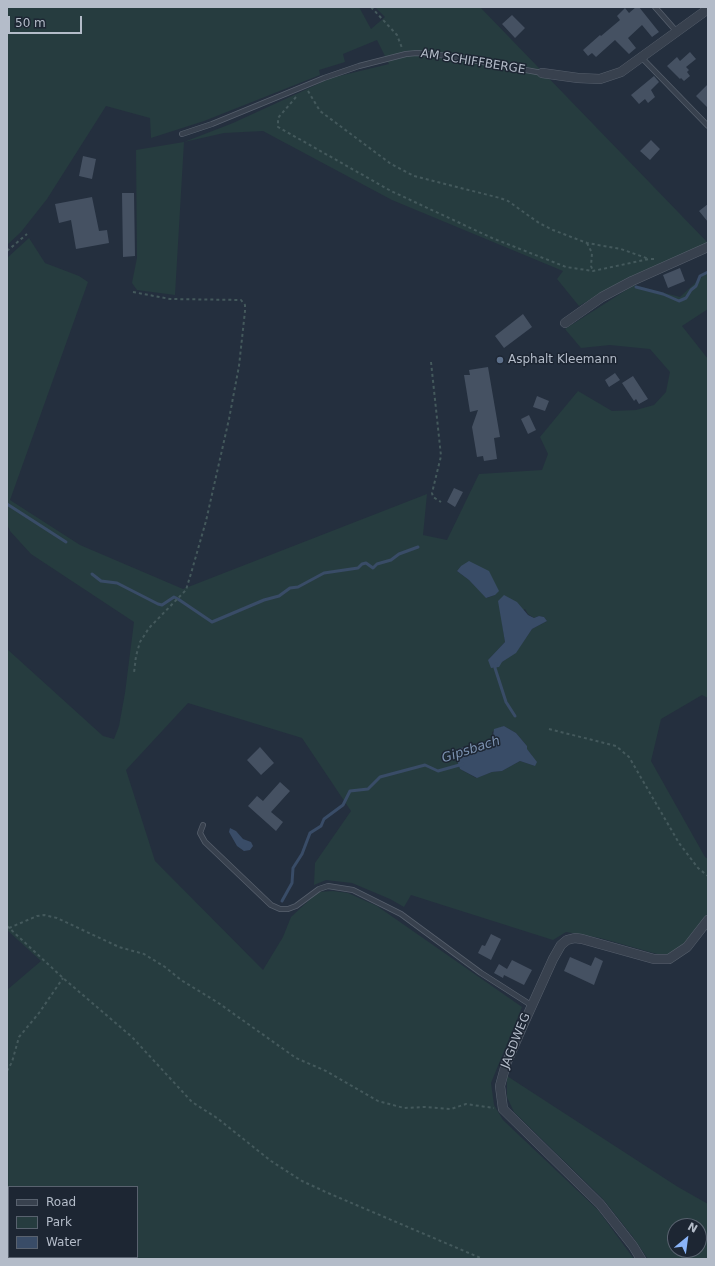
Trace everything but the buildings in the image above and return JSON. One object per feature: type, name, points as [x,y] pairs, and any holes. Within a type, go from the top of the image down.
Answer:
[{"type":"street","name":"AM SCHIFFBERGE","points":[[542,73],[578,78],[600,79],[621,72],[708,9]]},
{"type":"street","points":[[565,323],[602,296],[632,281],[708,248]]},
{"type":"street","name":"JAGDWEG","points":[[503,1109],[500,1094],[503,1072],[556,951],[568,940],[582,939],[654,960],[669,959],[687,946],[708,920]]},
{"type":"street","points":[[503,1109],[600,1204],[633,1246],[641,1259]]},
{"type":"lane","points":[[655,7],[677,32]]},
{"type":"lane","name":"AM SCHIFFBERGE","points":[[182,134],[212,124],[306,85],[359,66],[404,54],[417,53],[450,56],[542,73]]},
{"type":"lane","points":[[642,58],[708,126]]},
{"type":"lane","points":[[203,825],[200,833],[205,842],[271,905],[280,909],[288,909],[296,906],[319,889],[328,886],[353,890],[401,914],[481,973],[531,1006]]},
{"type":"path","points":[[371,7],[397,35],[404,54]]},
{"type":"path","points":[[306,85],[320,110],[391,164],[414,176],[508,201],[539,223],[587,243],[621,249],[648,259],[593,271],[566,267],[492,238],[391,191],[278,128],[278,118],[306,85]]},
{"type":"path","points":[[7,251],[26,234]]},
{"type":"path","points":[[587,243],[592,253],[591,266],[593,271]]},
{"type":"path","points":[[133,292],[170,299],[241,300],[245,305],[246,311],[239,366],[229,419],[206,521],[186,590],[149,628],[140,642],[134,673]]},
{"type":"path","points":[[431,362],[441,456],[432,493],[433,497],[441,502]]},
{"type":"path","points":[[549,729],[616,746],[629,757],[679,843],[698,868],[708,876]]},
{"type":"path","points":[[483,1259],[302,1181],[271,1161],[217,1118],[192,1102],[132,1037],[63,978],[8,927],[37,916],[44,915],[57,918],[119,947],[144,954],[166,967],[182,980],[217,1002],[296,1058],[326,1071],[378,1100],[404,1108],[425,1107],[451,1109],[466,1104],[503,1109]]},
{"type":"path","points":[[7,1071],[12,1062],[19,1037],[39,1013],[63,978]]},
{"type":"green space","points":[[7,7],[359,7],[371,29],[385,17],[375,7],[480,7],[708,243],[625,279],[579,306],[557,279],[563,271],[392,200],[263,131],[224,133],[184,142],[233,123],[331,78],[389,64],[377,40],[343,54],[345,62],[319,70],[320,75],[204,121],[151,138],[150,118],[106,106],[47,199],[21,232],[7,245]]},
{"type":"green space","points":[[184,142],[175,295],[137,290],[132,283],[137,258],[136,150]]},
{"type":"green space","points":[[29,238],[45,263],[79,276],[88,282],[10,500],[80,545],[183,589],[427,494],[423,535],[447,540],[479,474],[542,470],[548,454],[540,437],[578,391],[612,411],[636,410],[654,405],[666,392],[670,372],[650,349],[610,345],[581,348],[565,329],[634,285],[680,297],[708,271],[708,309],[682,326],[708,359],[708,698],[702,695],[661,719],[651,761],[705,857],[708,859],[708,913],[683,946],[671,954],[657,954],[600,938],[566,932],[553,940],[411,895],[404,907],[390,899],[352,883],[326,880],[314,885],[315,863],[351,811],[302,738],[188,703],[126,770],[155,861],[263,970],[283,937],[291,917],[318,892],[333,891],[348,893],[377,906],[522,1007],[491,1083],[494,1105],[503,1120],[598,1210],[634,1259],[82,1258],[138,1258],[138,1186],[8,1186],[7,1216],[7,990],[41,961],[7,930],[7,649],[103,736],[114,739],[119,726],[125,693],[134,622],[31,554],[10,531],[7,524],[7,258]],"holes":[[[461,566],[495,595],[487,598],[469,580],[457,571]],[[525,609],[528,614],[534,618],[539,616],[544,617],[547,621],[532,629],[516,652],[502,662],[488,660],[505,642],[502,622]],[[504,726],[516,733],[527,746],[526,749],[531,754],[535,766],[520,761],[502,771],[492,772],[476,778],[460,769],[455,754],[464,746],[489,741],[493,738],[492,732]]]},
{"type":"green space","points":[[507,1076],[678,1187],[708,1204],[708,1259],[648,1259],[603,1199],[514,1112],[507,1097]]},
{"type":"green space","points":[[7,1231],[8,1258],[55,1259],[7,1259]]},
{"type":"water","points":[[469,561],[489,571],[499,591],[495,595],[486,598],[469,580],[457,571],[461,566]]},
{"type":"water","points":[[504,595],[517,602],[528,615],[534,618],[539,616],[544,617],[547,621],[532,629],[516,653],[502,662],[499,667],[491,668],[488,660],[505,642],[498,601]]},
{"type":"water","points":[[504,726],[516,733],[527,746],[527,749],[537,762],[535,766],[520,761],[502,771],[492,772],[477,778],[460,769],[455,754],[457,749],[489,741],[493,737],[494,729]]},
{"type":"water","points":[[230,828],[236,831],[243,839],[251,842],[253,846],[250,850],[244,851],[237,846],[229,832]]},
{"type":"waterway","name":"Gipsbach","points":[[636,287],[663,294],[679,301],[686,298],[691,290],[696,286],[700,276],[708,272]]},
{"type":"waterway","points":[[7,504],[66,542]]},
{"type":"waterway","points":[[92,574],[101,581],[117,583],[158,604],[162,605],[174,597],[212,622],[264,600],[279,596],[290,588],[298,587],[324,573],[358,568],[362,564],[366,563],[373,568],[377,564],[391,560],[399,554],[418,547]]},
{"type":"waterway","name":"Gipsbach","points":[[496,664],[495,668],[506,702],[515,716]]},
{"type":"waterway","name":"Gipsbach","points":[[282,901],[292,883],[293,868],[302,854],[310,833],[321,826],[324,819],[343,805],[350,791],[368,789],[380,777],[425,765],[438,771],[463,764]]},
{"type":"place","name":"Asphalt Kleemann","points":[[500,360]]}]
